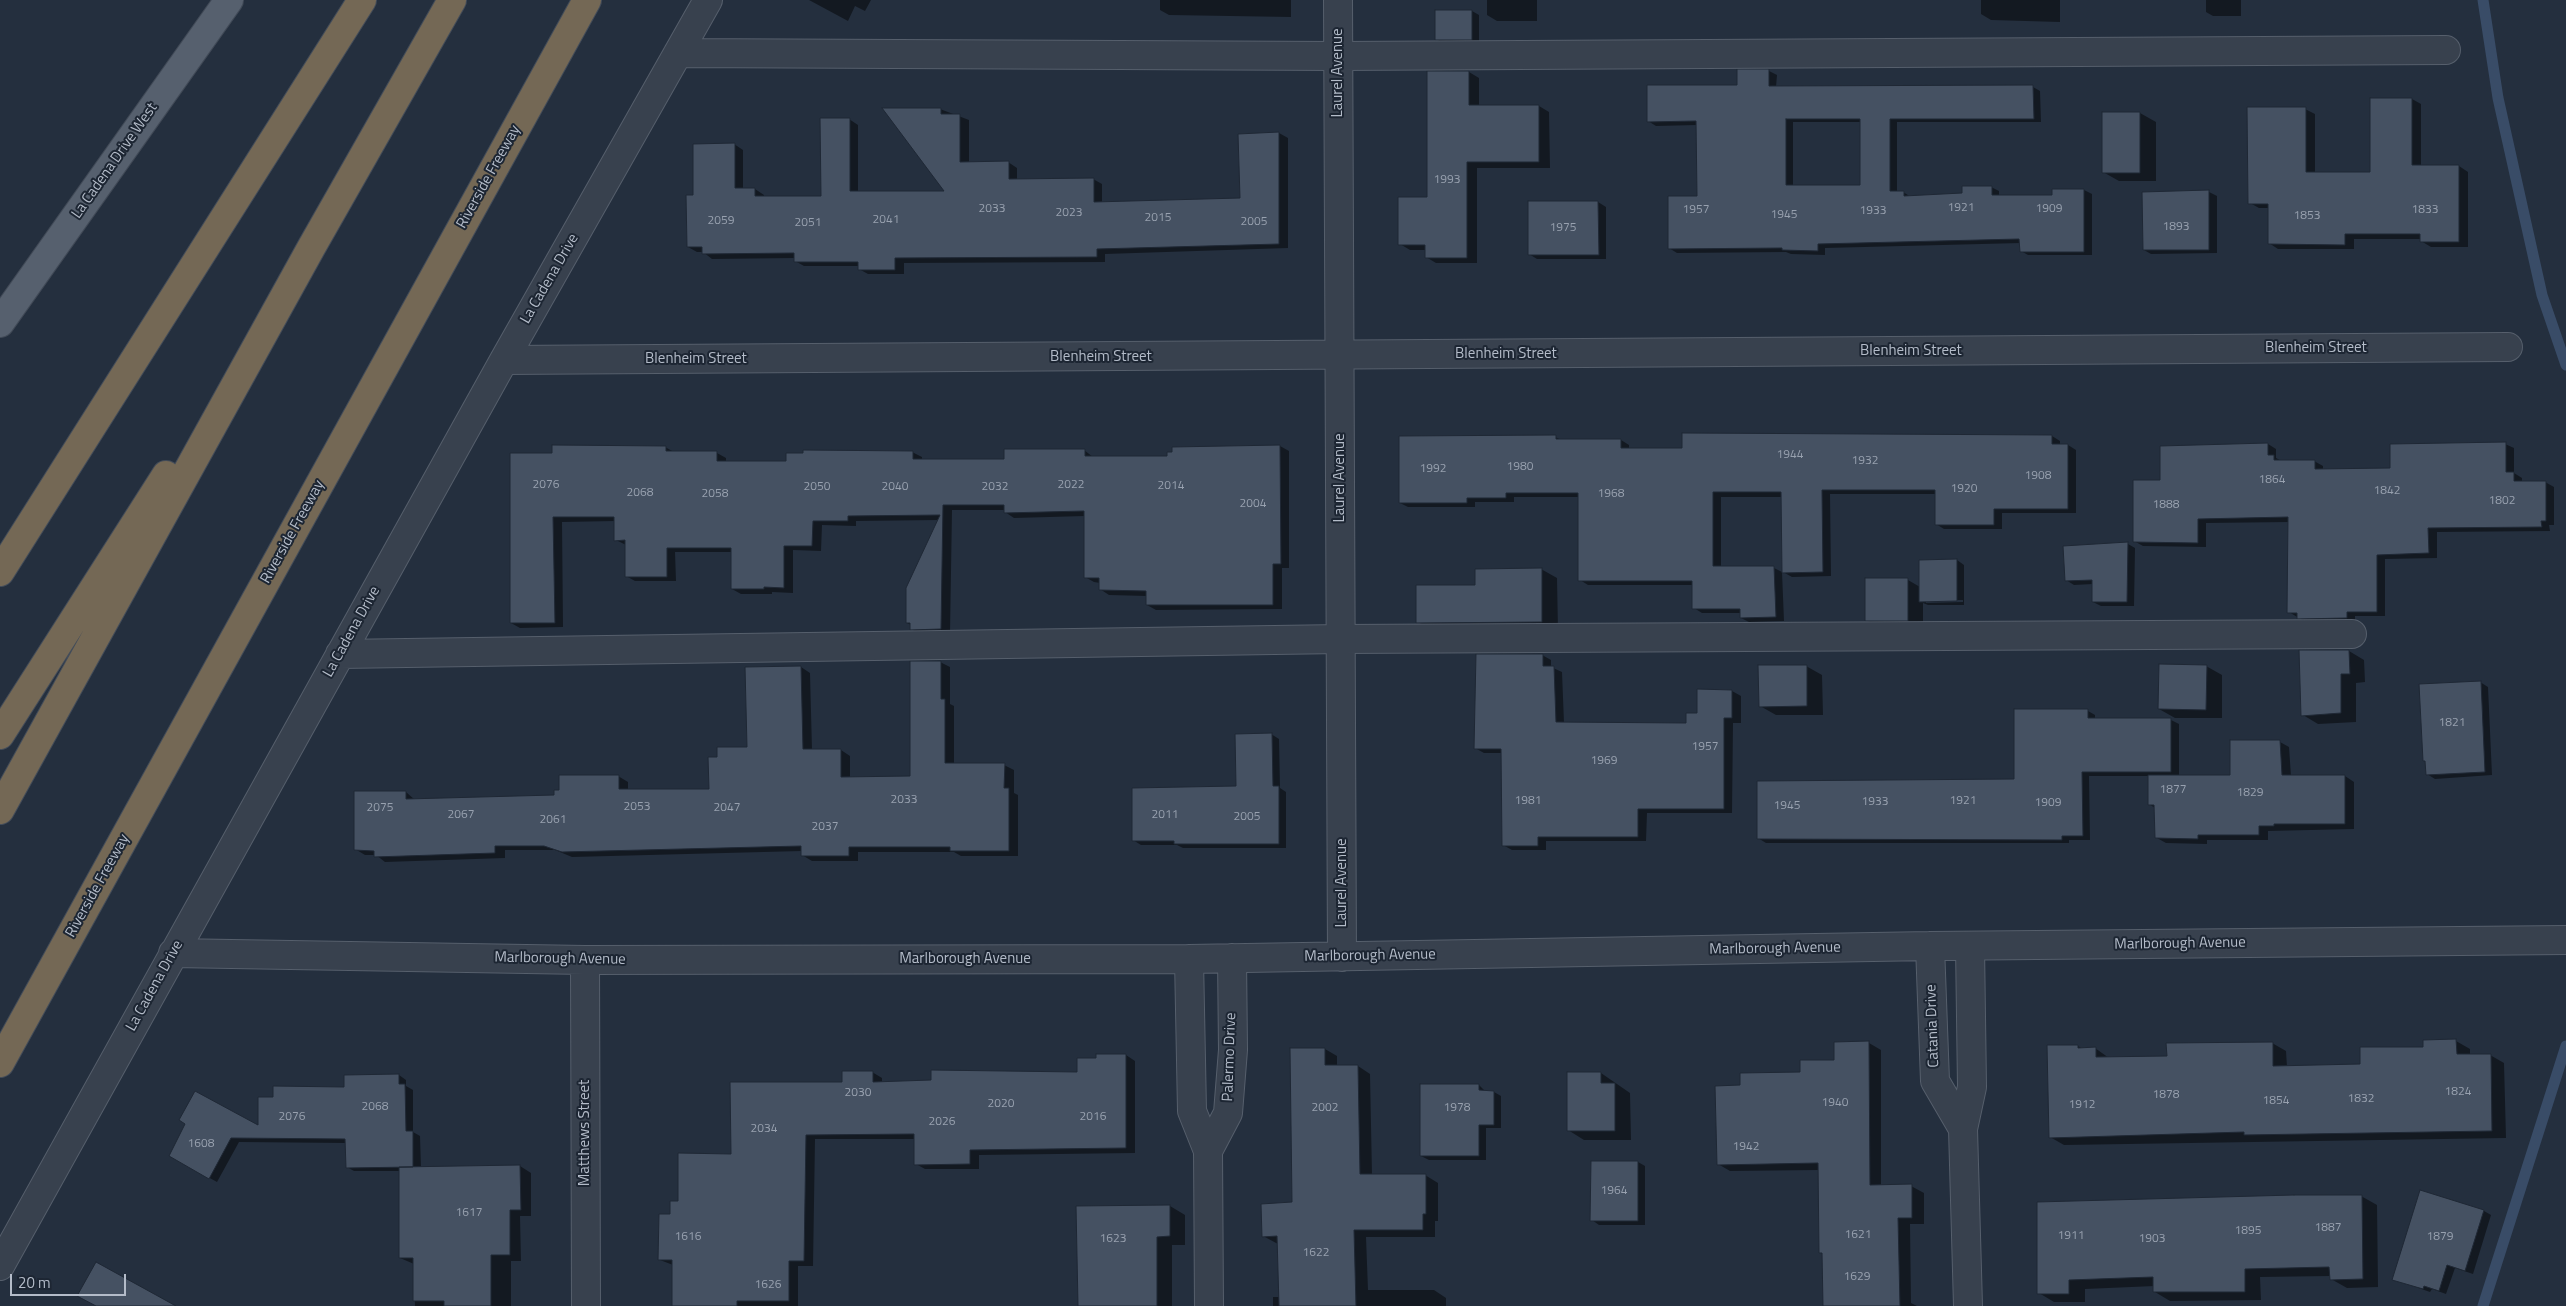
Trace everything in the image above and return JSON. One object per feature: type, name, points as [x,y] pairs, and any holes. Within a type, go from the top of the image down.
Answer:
[{"type":"highway","points":[[0,572],[362,0]]},
{"type":"highway","points":[[0,810],[311,248],[452,0]]},
{"type":"highway","name":"Riverside Freeway","points":[[0,1063],[586,0]]},
{"type":"highway","points":[[0,735],[311,248]]},
{"type":"main road","name":"La Cadena Drive West","points":[[0,322],[229,0]]},
{"type":"street","name":"La Cadena Drive","points":[[0,1266],[504,360],[708,0]]},
{"type":"street","name":"Laurel Avenue","points":[[1338,0],[1342,957]]},
{"type":"street","points":[[678,53],[1338,56],[2446,50]]},
{"type":"street","name":"Blenheim Street","points":[[504,360],[2508,347]]},
{"type":"street","points":[[340,654],[1341,640],[2352,634]]},
{"type":"street","name":"Marlborough Avenue","points":[[173,953],[585,960],[1232,958],[1930,946],[2566,940]]},
{"type":"street","name":"Catania Drive","points":[[1930,946],[1935,1081],[1963,1129]]},
{"type":"street","name":"Catania Drive","points":[[1968,1306],[1963,1129],[1972,1087],[1970,946]]},
{"type":"street","name":"Palermo Drive","points":[[1189,958],[1192,1111],[1208,1151],[1210,1306]]},
{"type":"street","name":"Palermo Drive","points":[[1208,1151],[1228,1113],[1232,1050],[1232,958]]},
{"type":"street","name":"Matthews Street","points":[[585,960],[586,1306]]},
{"type":"building","points":[[1435,10],[1472,10],[1472,40],[1435,40]]},
{"type":"building","points":[[1737,69],[1769,69],[1769,86],[2033,85],[2034,119],[1890,119],[1890,191],[1904,191],[1904,196],[1962,193],[1962,186],[1992,186],[1992,195],[2052,195],[2052,189],[2084,189],[2084,252],[2020,252],[2019,239],[1818,244],[1818,251],[1782,250],[1782,248],[1668,249],[1668,196],[1697,196],[1696,121],[1647,122],[1647,85],[1737,85]],"holes":[[[1786,119],[1860,119],[1860,185],[1786,185]]]},
{"type":"building","points":[[1427,71],[1469,71],[1469,105],[1539,105],[1539,162],[1467,162],[1467,258],[1425,258],[1425,245],[1398,245],[1398,197],[1427,197]]},
{"type":"building","points":[[2370,98],[2412,98],[2412,165],[2459,165],[2459,242],[2420,242],[2420,234],[2345,234],[2345,245],[2268,244],[2268,204],[2248,204],[2247,107],[2306,107],[2306,172],[2370,172]]},
{"type":"building","points":[[882,108],[941,108],[941,114],[960,114],[960,162],[1009,161],[1009,179],[1094,178],[1094,202],[1240,198],[1238,134],[1279,132],[1279,244],[1097,249],[1097,257],[895,258],[895,270],[858,270],[858,262],[794,262],[794,253],[702,254],[702,247],[687,247],[686,195],[693,195],[693,144],[735,143],[735,188],[755,188],[755,196],[821,196],[820,118],[850,118],[850,191],[944,191]]},
{"type":"building","points":[[2102,112],[2140,112],[2140,173],[2102,173]]},
{"type":"building","points":[[2209,190],[2209,250],[2143,250],[2142,192]]},
{"type":"building","points":[[1528,201],[1598,201],[1599,255],[1528,255]]},
{"type":"building","points":[[1682,433],[2052,435],[2052,444],[2068,444],[2068,509],[1994,509],[1994,525],[1935,525],[1935,490],[1822,490],[1823,572],[1782,573],[1781,492],[1713,492],[1713,566],[1774,566],[1776,617],[1740,618],[1740,609],[1692,609],[1692,581],[1578,581],[1578,493],[1506,493],[1506,498],[1467,498],[1467,503],[1399,503],[1399,436],[1556,435],[1556,439],[1621,439],[1621,448],[1682,448]]},
{"type":"building","points":[[2506,442],[2506,472],[2514,472],[2514,481],[2546,481],[2546,521],[2541,521],[2542,527],[2428,528],[2429,553],[2377,555],[2377,612],[2347,612],[2347,618],[2297,619],[2297,613],[2287,613],[2288,517],[2198,519],[2198,543],[2133,542],[2133,480],[2160,480],[2160,446],[2268,443],[2268,455],[2274,455],[2274,460],[2315,460],[2315,469],[2390,468],[2390,444]]},
{"type":"building","points":[[552,445],[666,446],[666,451],[717,451],[717,461],[786,461],[786,453],[803,453],[803,450],[913,451],[913,459],[1004,459],[1004,449],[1085,449],[1085,456],[1167,456],[1167,452],[1172,452],[1172,447],[1280,445],[1281,564],[1273,564],[1273,605],[1146,605],[1146,591],[1099,590],[1099,578],[1084,578],[1084,511],[1004,513],[1004,505],[943,505],[941,629],[910,630],[910,623],[906,623],[906,588],[940,515],[848,516],[848,521],[813,521],[812,546],[784,546],[784,588],[764,587],[764,589],[731,589],[731,548],[667,548],[667,577],[625,577],[625,540],[614,541],[614,517],[553,517],[555,623],[510,623],[510,453],[552,453]]},
{"type":"building","points":[[2128,542],[2127,602],[2092,602],[2092,580],[2065,581],[2063,546]]},
{"type":"building","points":[[1957,559],[1957,601],[1919,602],[1919,560]]},
{"type":"building","points":[[1542,568],[1542,622],[1416,623],[1416,585],[1475,585],[1475,569]]},
{"type":"building","points":[[1865,578],[1908,578],[1908,621],[1865,621]]},
{"type":"building","points":[[2299,650],[2349,650],[2350,674],[2341,674],[2341,713],[2301,716]]},
{"type":"building","points":[[1476,654],[1543,654],[1543,666],[1554,666],[1556,722],[1686,723],[1686,713],[1697,713],[1697,689],[1732,690],[1732,718],[1724,718],[1724,809],[1638,809],[1638,837],[1538,837],[1538,846],[1502,846],[1501,749],[1474,749]]},
{"type":"building","points":[[910,661],[941,661],[941,699],[945,699],[945,763],[1005,763],[1004,788],[1009,788],[1009,851],[950,851],[950,847],[849,847],[849,856],[801,856],[801,846],[562,852],[544,846],[495,846],[495,853],[374,857],[374,851],[354,850],[354,791],[406,791],[406,799],[554,795],[554,790],[559,790],[559,775],[619,775],[619,789],[709,789],[708,757],[717,757],[717,747],[747,747],[745,667],[801,666],[803,749],[841,749],[841,777],[910,776]]},
{"type":"building","points":[[2159,664],[2207,665],[2206,710],[2158,709]]},
{"type":"building","points":[[1758,665],[1807,665],[1807,706],[1759,707]]},
{"type":"building","points":[[2481,681],[2485,772],[2426,775],[2425,761],[2423,761],[2419,684]]},
{"type":"building","points":[[2014,709],[2088,709],[2088,718],[2171,718],[2171,772],[2082,772],[2083,836],[2062,836],[2062,840],[1757,839],[1757,781],[2014,779]]},
{"type":"building","points":[[1272,733],[1273,786],[1279,786],[1279,844],[1174,844],[1174,841],[1132,841],[1132,788],[1236,786],[1235,734]]},
{"type":"building","points":[[2230,740],[2280,740],[2282,775],[2345,775],[2345,824],[2274,824],[2274,826],[2259,826],[2259,835],[2198,835],[2198,839],[2155,838],[2154,805],[2148,805],[2148,775],[2230,775]]},
{"type":"building","points":[[2456,1039],[2457,1054],[2491,1054],[2492,1131],[2244,1135],[2244,1132],[2049,1138],[2047,1045],[2078,1045],[2078,1048],[2096,1047],[2096,1057],[2167,1056],[2166,1043],[2273,1042],[2273,1066],[2360,1064],[2360,1047],[2423,1047],[2423,1040]]},
{"type":"building","points":[[1869,1041],[1870,1185],[1912,1184],[1912,1218],[1898,1218],[1900,1306],[1823,1306],[1822,1253],[1819,1253],[1818,1163],[1717,1165],[1715,1086],[1740,1085],[1740,1073],[1800,1072],[1800,1060],[1834,1060],[1834,1042]]},
{"type":"building","points":[[1290,1048],[1325,1048],[1325,1065],[1358,1065],[1360,1174],[1426,1174],[1426,1214],[1423,1214],[1423,1230],[1354,1230],[1356,1306],[1279,1306],[1277,1236],[1262,1237],[1261,1204],[1292,1202]]},
{"type":"building","points":[[1096,1054],[1126,1054],[1126,1148],[970,1150],[970,1164],[914,1165],[914,1134],[806,1135],[804,1261],[789,1261],[789,1301],[737,1301],[737,1306],[672,1306],[672,1260],[658,1260],[659,1214],[670,1214],[670,1201],[678,1201],[678,1153],[731,1154],[730,1082],[842,1082],[842,1071],[873,1071],[873,1082],[931,1080],[931,1070],[1077,1072],[1077,1058],[1096,1058]]},
{"type":"building","points":[[1567,1072],[1601,1072],[1601,1083],[1615,1083],[1615,1131],[1567,1131]]},
{"type":"building","points":[[399,1074],[399,1084],[405,1084],[406,1131],[413,1131],[413,1167],[346,1168],[345,1139],[231,1138],[209,1179],[169,1156],[185,1124],[179,1120],[195,1091],[258,1125],[258,1097],[273,1097],[273,1086],[344,1087],[344,1075]]},
{"type":"building","points":[[1420,1084],[1479,1084],[1479,1090],[1494,1091],[1494,1125],[1479,1125],[1479,1156],[1420,1156]]},
{"type":"building","points":[[1591,1161],[1638,1161],[1638,1221],[1590,1221]]},
{"type":"building","points":[[520,1165],[521,1210],[510,1210],[510,1255],[491,1255],[491,1306],[444,1306],[444,1301],[413,1301],[413,1258],[399,1258],[399,1167]]},
{"type":"building","points":[[2420,1190],[2484,1210],[2465,1271],[2447,1265],[2439,1291],[2424,1286],[2423,1289],[2392,1280]]},
{"type":"building","points":[[2362,1195],[2363,1279],[2330,1280],[2329,1267],[2245,1269],[2245,1292],[2153,1292],[2153,1277],[2069,1280],[2069,1294],[2037,1294],[2037,1202]]},
{"type":"building","points":[[1170,1205],[1170,1236],[1157,1237],[1157,1306],[1078,1306],[1076,1206]]},
{"type":"building","points":[[96,1262],[176,1306],[96,1306],[77,1296]]},
{"type":"waterway","points":[[2483,0],[2498,98],[2542,295],[2566,365]]},
{"type":"waterway","points":[[2483,1306],[2566,1046]]}]
